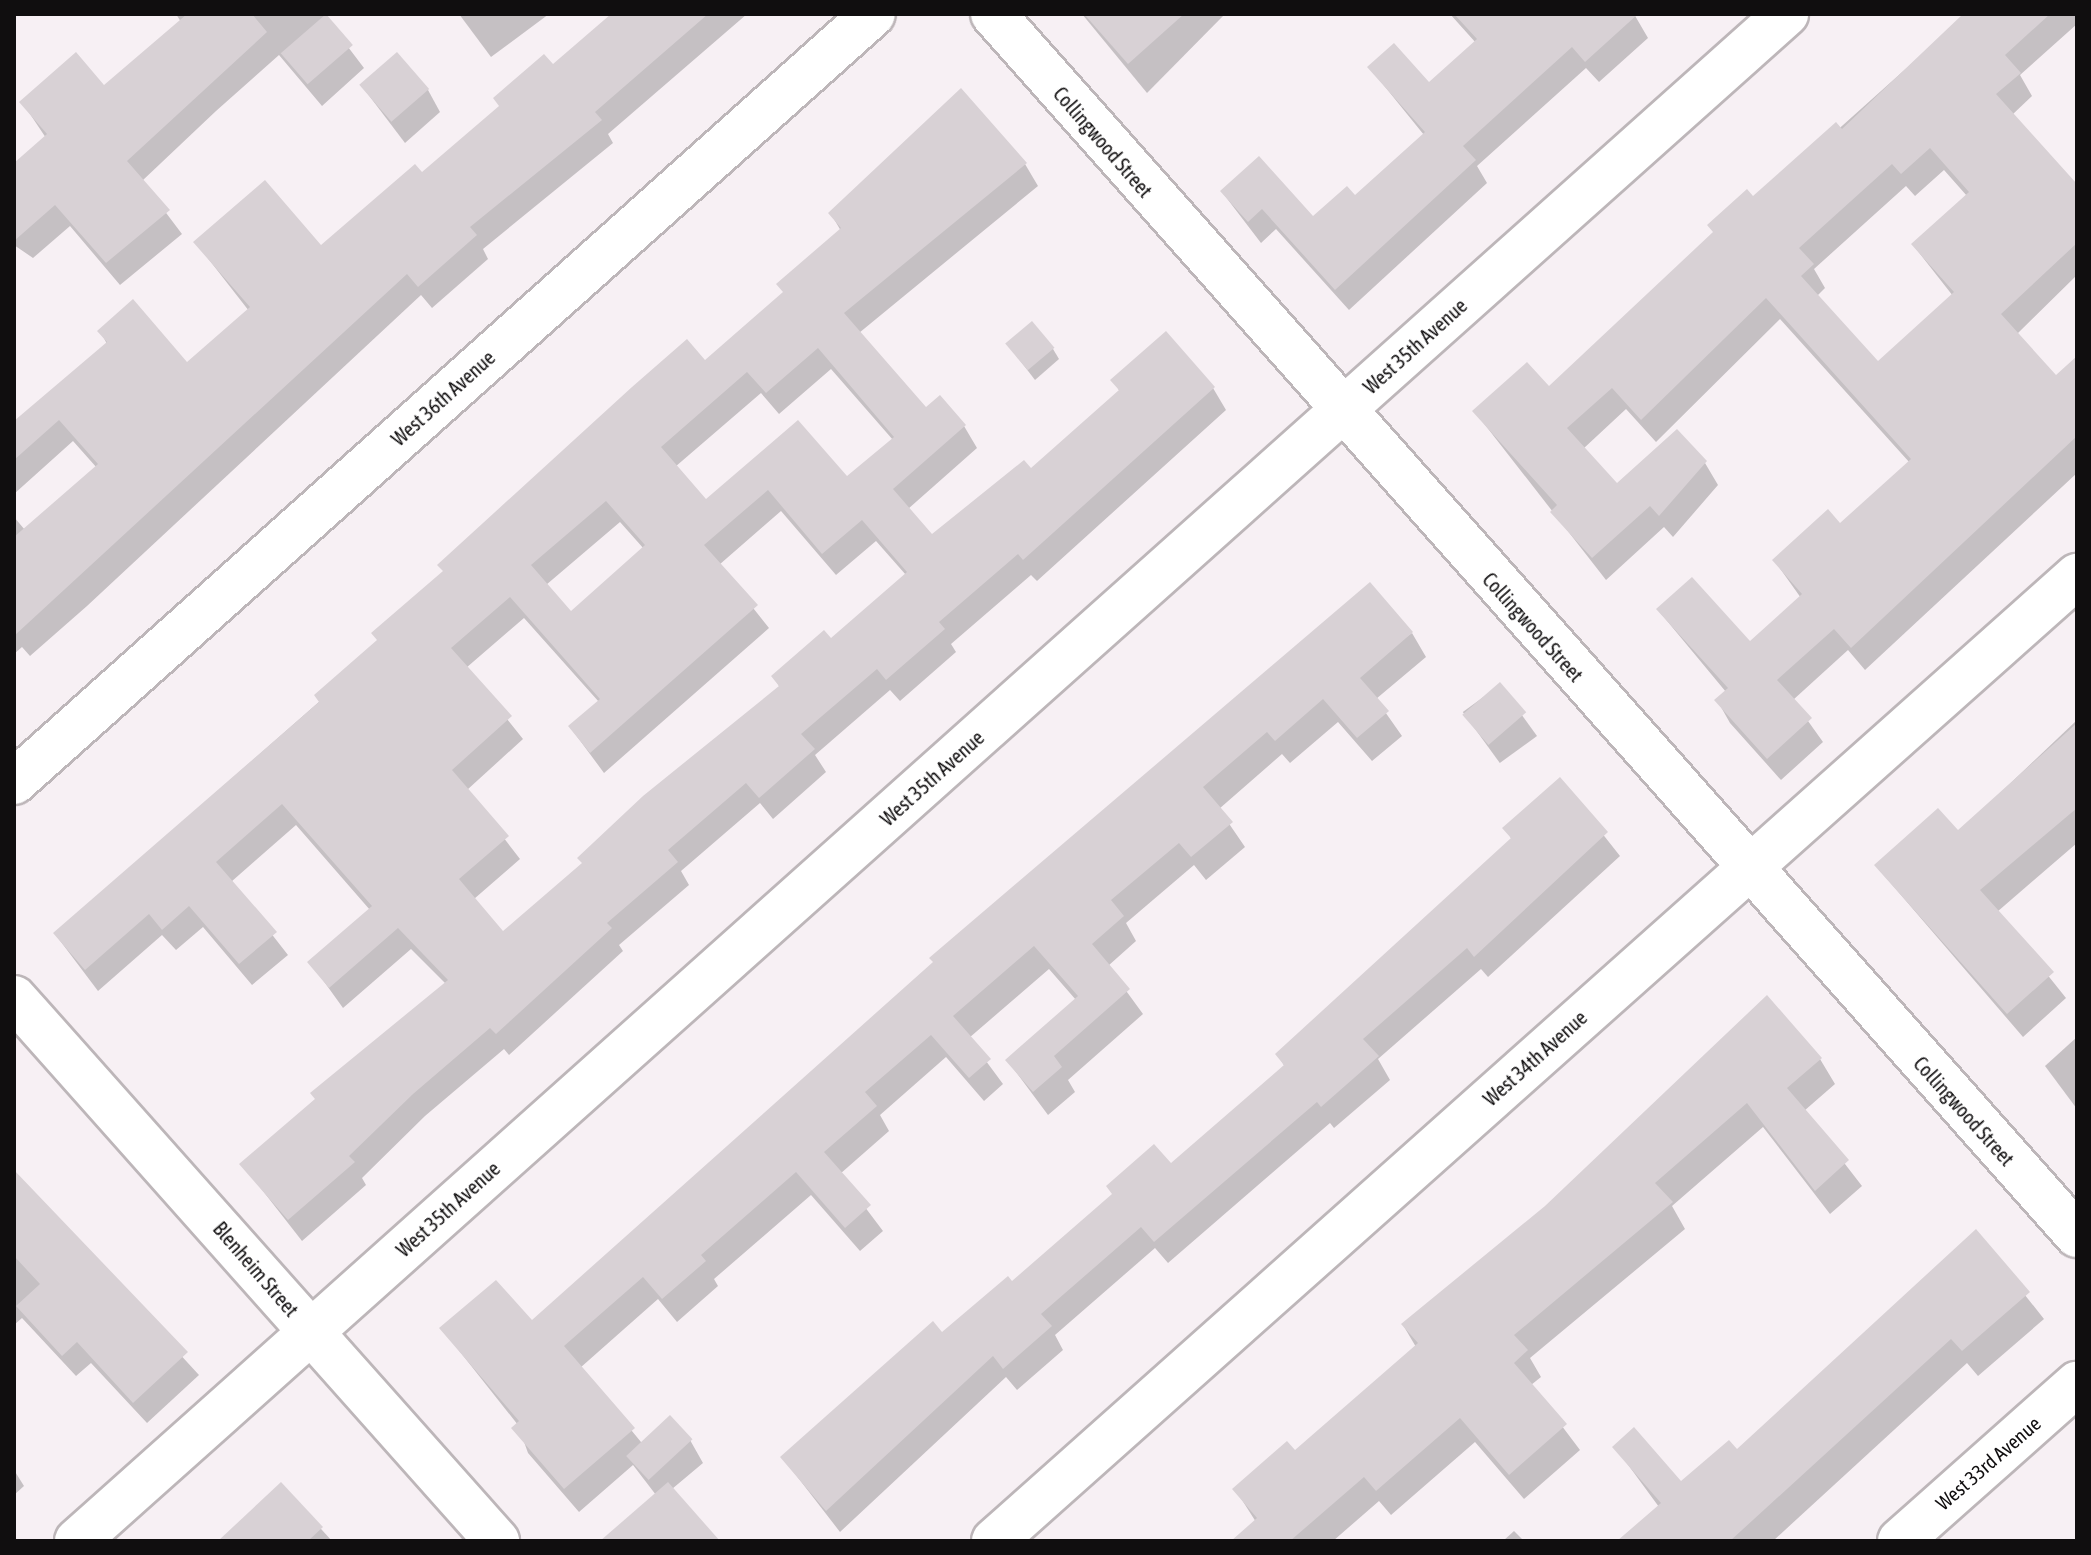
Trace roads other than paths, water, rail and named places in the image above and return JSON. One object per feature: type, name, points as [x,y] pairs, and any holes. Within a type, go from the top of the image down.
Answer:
[{"type":"street","name":"West 36th Avenue","points":[[14,782],[873,14]]},
{"type":"street","name":"Collingwood Street","points":[[993,14],[1342,411],[2077,1235]]},
{"type":"street","name":"West 35th Avenue","points":[[77,1541],[1786,14]]},
{"type":"street","name":"West 34th Avenue","points":[[994,1541],[2077,576]]},
{"type":"street","name":"Blenheim Street","points":[[14,998],[497,1541]]},
{"type":"street","name":"West 33rd Avenue","points":[[1900,1541],[2077,1384]]}]
